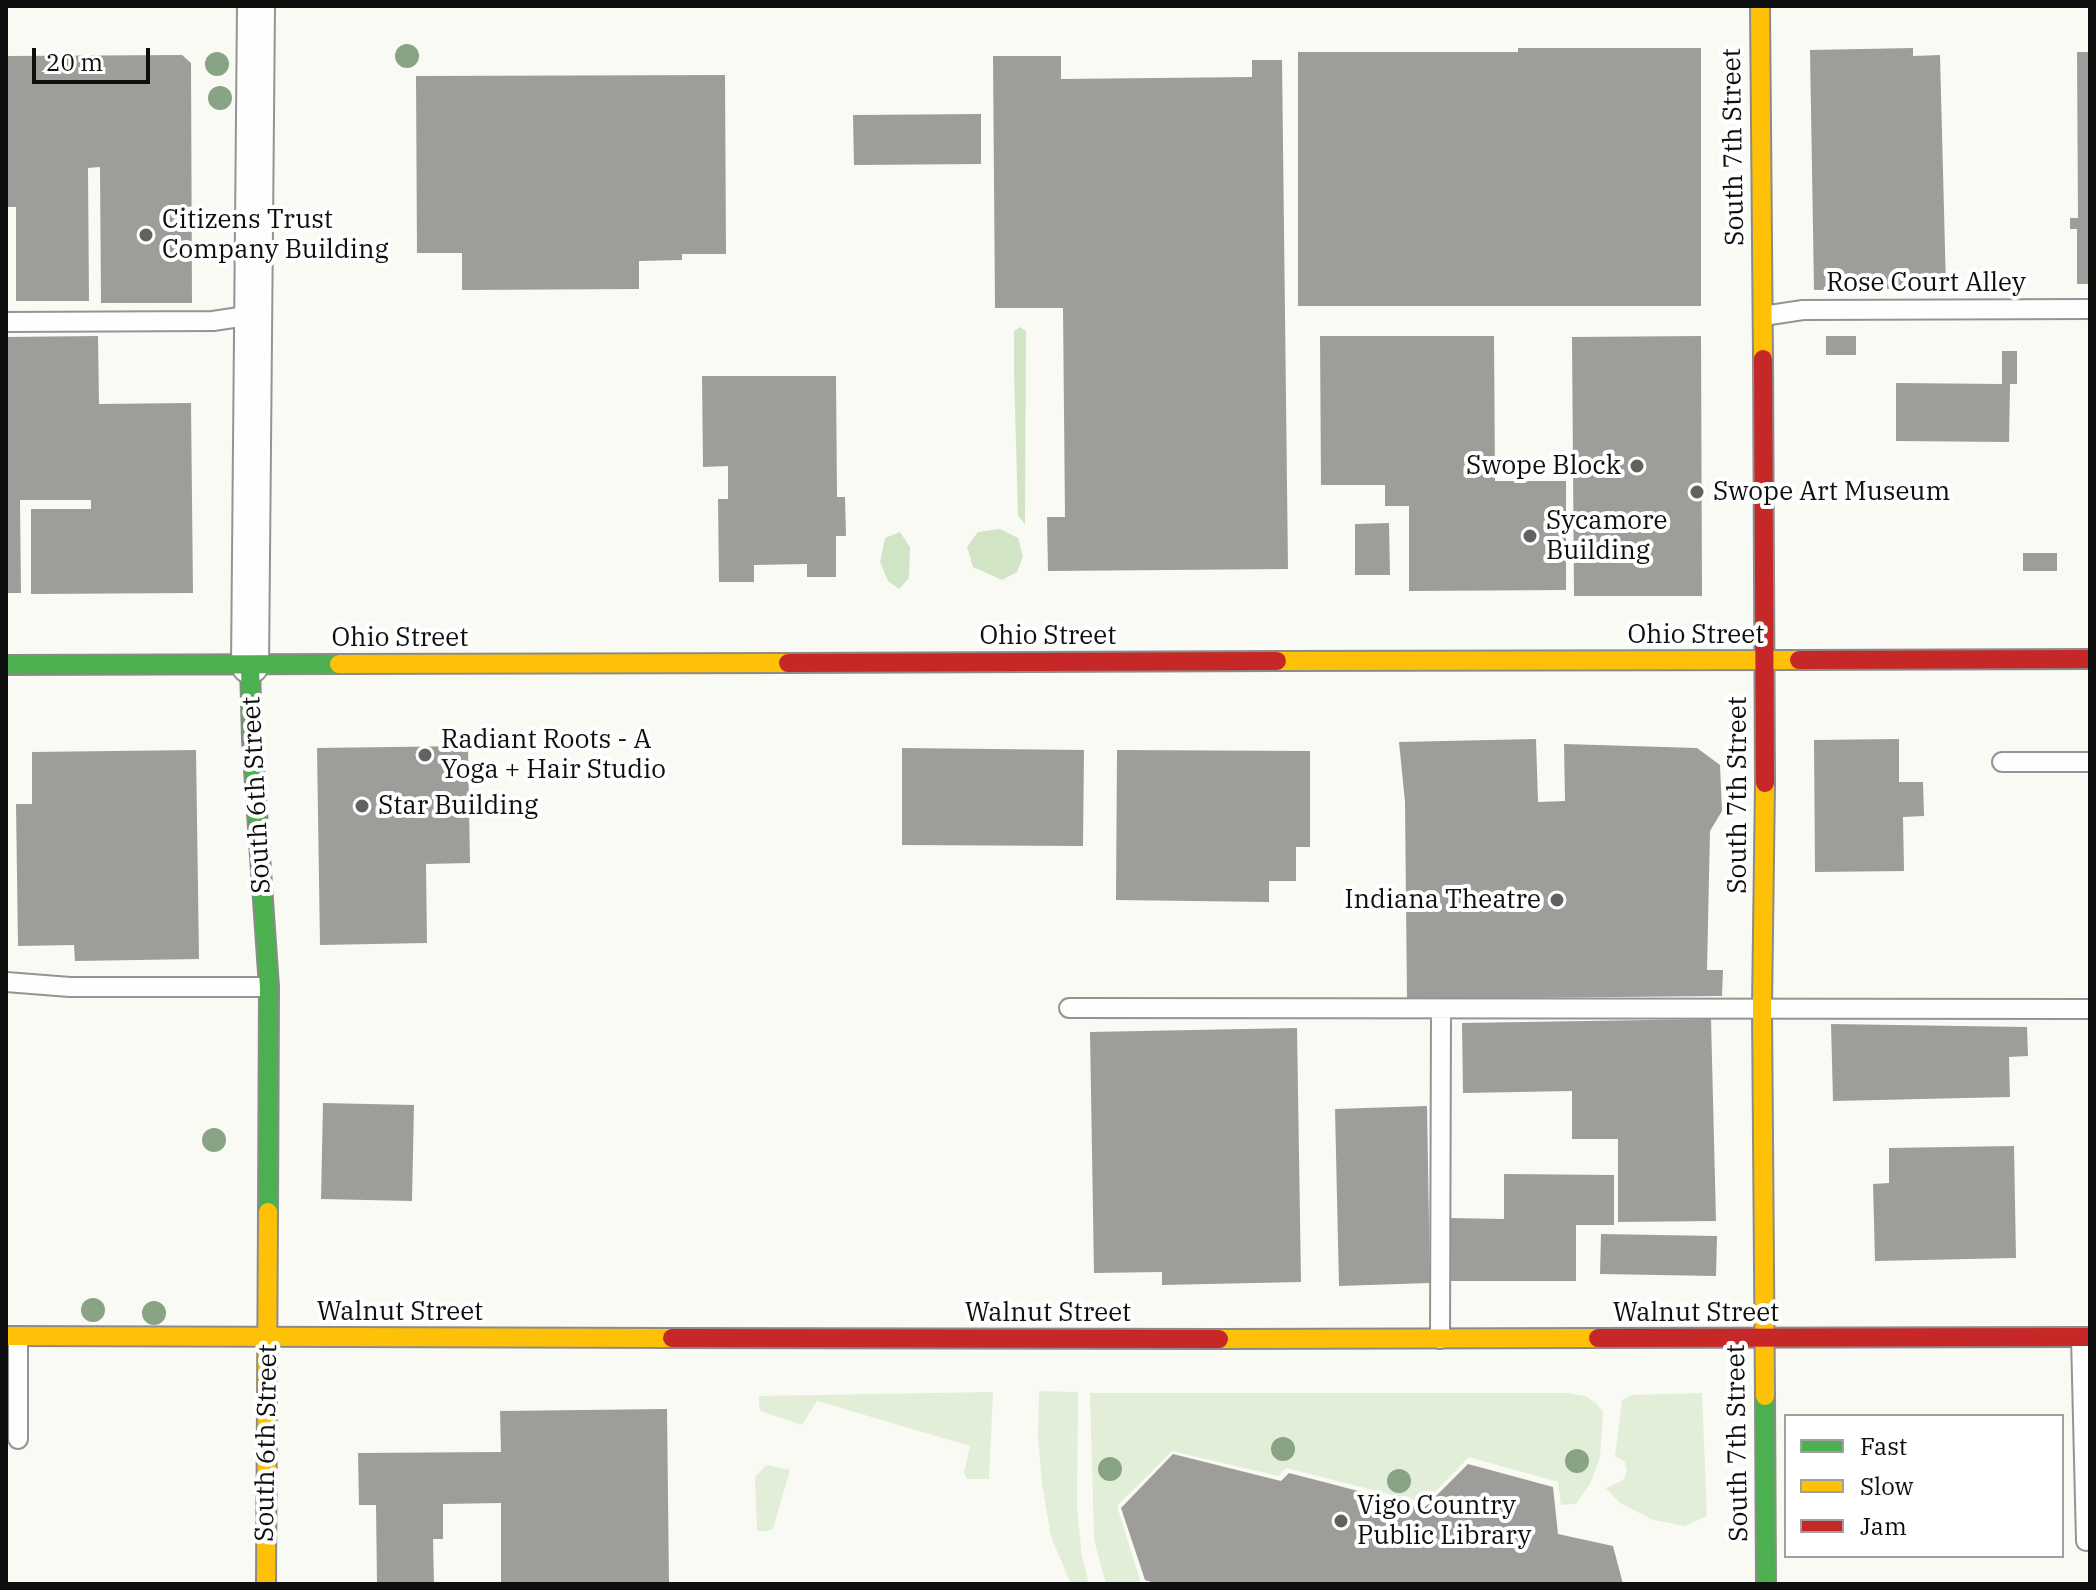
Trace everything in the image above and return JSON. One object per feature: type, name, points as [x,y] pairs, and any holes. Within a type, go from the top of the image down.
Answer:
[{"type":"main road","name":"South 7th Street","points":[[1760,6],[1766,737],[1762,1007],[1766,1584]]},
{"type":"main road","name":"Ohio Street","points":[[6,665],[2090,659]]},
{"type":"main road","name":"South 6th Street","points":[[250,665],[252,740],[269,987],[266,1584]]},
{"type":"main road","name":"Walnut Street","points":[[12,1336],[2085,1337]]},
{"type":"street","name":"South 6th Street","points":[[250,665],[256,6]]},
{"type":"lane","name":"Rose Court Alley","points":[[1763,316],[1803,310],[2090,309]]},
{"type":"lane","points":[[6,322],[213,321],[253,315]]},
{"type":"lane","points":[[2002,762],[2090,762]]},
{"type":"lane","points":[[6,982],[70,987],[269,987]]},
{"type":"lane","points":[[1069,1008],[2090,1009]]},
{"type":"lane","points":[[1440,1339],[1441,1010]]},
{"type":"lane","points":[[12,1336],[18,1439]]},
{"type":"lane","points":[[2085,1337],[2086,1541]]},
{"type":"green space","points":[[1020,327],[1026,331],[1025,524],[1018,516],[1014,372],[1014,331]]},
{"type":"green space","points":[[1000,529],[1018,538],[1023,557],[1017,572],[1002,580],[973,567],[967,547],[978,532]]},
{"type":"green space","points":[[900,532],[910,547],[909,578],[899,589],[888,581],[880,562],[885,538]]},
{"type":"green space","points":[[1039,1391],[1078,1392],[1077,1509],[1082,1556],[1089,1584],[1071,1584],[1051,1537],[1038,1436]]},
{"type":"green space","points":[[993,1392],[989,1479],[967,1479],[964,1473],[970,1446],[817,1401],[802,1425],[761,1411],[759,1405],[759,1396]]},
{"type":"green space","points":[[1090,1393],[1567,1393],[1586,1396],[1603,1413],[1600,1457],[1590,1484],[1576,1504],[1561,1505],[1558,1482],[1469,1457],[1424,1503],[1286,1468],[1278,1476],[1172,1451],[1117,1506],[1140,1580],[1135,1584],[1106,1584],[1094,1540]]},
{"type":"green space","points":[[1702,1393],[1707,1516],[1685,1526],[1653,1520],[1620,1503],[1606,1488],[1623,1480],[1627,1471],[1625,1462],[1615,1456],[1622,1400],[1632,1395]]},
{"type":"green space","points":[[766,1465],[790,1470],[773,1529],[757,1531],[755,1477]]},
{"type":"building","points":[[1518,48],[1701,48],[1701,306],[1298,306],[1298,52],[1518,52]]},
{"type":"building","points":[[1913,48],[1913,56],[1940,55],[1946,288],[1814,290],[1810,50]]},
{"type":"building","points":[[2077,52],[2090,52],[2090,284],[2077,284],[2077,229],[2070,229],[2070,218],[2078,218]]},
{"type":"building","points":[[182,55],[191,63],[192,303],[101,303],[100,167],[88,168],[89,301],[16,301],[16,207],[6,207],[6,56]]},
{"type":"building","points":[[993,56],[1061,56],[1061,79],[1252,77],[1252,60],[1282,60],[1288,569],[1048,571],[1047,517],[1065,517],[1063,308],[995,308]]},
{"type":"building","points":[[725,75],[726,254],[682,254],[682,260],[639,261],[639,289],[462,290],[462,253],[417,253],[416,76]]},
{"type":"building","points":[[981,114],[981,164],[854,165],[853,115]]},
{"type":"building","points":[[98,336],[99,404],[191,403],[193,593],[31,594],[31,509],[91,509],[91,500],[20,500],[21,593],[6,593],[6,337]]},
{"type":"building","points":[[1320,336],[1494,336],[1495,481],[1566,481],[1566,590],[1409,591],[1409,506],[1385,506],[1385,485],[1321,485]]},
{"type":"building","name":"Swope Block","points":[[1701,336],[1702,596],[1574,596],[1572,337]]},
{"type":"building","points":[[1826,336],[1856,336],[1856,355],[1826,355]]},
{"type":"building","points":[[2002,351],[2017,351],[2017,384],[2010,384],[2009,442],[1896,441],[1896,383],[2002,384]]},
{"type":"building","points":[[702,376],[836,376],[837,497],[845,497],[846,536],[836,536],[836,577],[807,577],[807,564],[754,565],[754,582],[719,582],[718,499],[728,499],[728,466],[703,467]]},
{"type":"building","points":[[1389,523],[1390,575],[1355,575],[1355,524]]},
{"type":"building","points":[[2023,553],[2057,553],[2057,571],[2023,571]]},
{"type":"building","name":"Indiana Theatre","points":[[1536,739],[1538,802],[1565,801],[1564,744],[1697,748],[1720,765],[1722,811],[1710,831],[1707,970],[1723,970],[1722,996],[1407,999],[1405,802],[1399,742]]},
{"type":"building","points":[[1899,739],[1899,782],[1923,782],[1924,816],[1903,817],[1904,871],[1815,872],[1814,740]]},
{"type":"building","name":"Star Building","points":[[468,746],[470,863],[426,864],[427,943],[320,945],[317,748]]},
{"type":"building","points":[[902,748],[1084,750],[1083,846],[902,845]]},
{"type":"building","points":[[196,750],[199,959],[75,961],[74,945],[18,946],[16,804],[32,804],[32,752]]},
{"type":"building","points":[[1117,750],[1310,751],[1310,847],[1296,847],[1296,881],[1269,881],[1269,902],[1116,900]]},
{"type":"building","points":[[1711,1019],[1716,1221],[1618,1222],[1618,1139],[1572,1139],[1572,1091],[1463,1093],[1462,1023]]},
{"type":"building","points":[[1831,1024],[2027,1027],[2028,1056],[2009,1057],[2010,1097],[1833,1101]]},
{"type":"building","points":[[1297,1028],[1301,1282],[1162,1285],[1162,1272],[1094,1273],[1090,1032]]},
{"type":"building","points":[[323,1103],[414,1105],[412,1201],[321,1199]]},
{"type":"building","points":[[1427,1106],[1430,1283],[1339,1286],[1335,1109]]},
{"type":"building","points":[[2014,1146],[2016,1258],[1875,1261],[1873,1184],[1889,1183],[1889,1148]]},
{"type":"building","points":[[1504,1174],[1614,1175],[1614,1225],[1576,1225],[1576,1281],[1451,1281],[1451,1218],[1504,1219]]},
{"type":"building","points":[[1601,1234],[1717,1236],[1716,1276],[1600,1274]]},
{"type":"building","points":[[667,1409],[669,1584],[501,1584],[501,1503],[443,1504],[443,1539],[433,1539],[434,1584],[377,1584],[376,1505],[359,1505],[358,1453],[501,1452],[500,1411]]},
{"type":"building","name":"Vigo Country Public Library","points":[[1173,1454],[1281,1481],[1289,1473],[1424,1508],[1468,1464],[1553,1487],[1558,1534],[1613,1546],[1623,1584],[1158,1584],[1145,1580],[1121,1508]]},
{"type":"traffic: fast","points":[[6,665],[339,664]]},
{"type":"traffic: fast","points":[[250,665],[252,740],[269,987],[268,1212]]},
{"type":"traffic: fast","points":[[1765,1396],[1766,1584]]},
{"type":"traffic: slow","points":[[1760,6],[1763,359]]},
{"type":"traffic: slow","points":[[1277,661],[1799,660]]},
{"type":"traffic: slow","points":[[339,664],[788,663]]},
{"type":"traffic: slow","points":[[1765,783],[1762,1007],[1765,1396]]},
{"type":"traffic: slow","points":[[266,1584],[268,1212]]},
{"type":"traffic: slow","points":[[6,1336],[672,1338]]},
{"type":"traffic: slow","points":[[1219,1339],[1598,1338]]},
{"type":"traffic: jam","points":[[1763,359],[1765,783]]},
{"type":"traffic: jam","points":[[1799,660],[2090,659]]},
{"type":"traffic: jam","points":[[788,663],[1277,661]]},
{"type":"traffic: jam","points":[[1598,1338],[2090,1337]]},
{"type":"traffic: jam","points":[[672,1338],[1219,1339]]},
{"type":"place","name":"Citizens Trust Company Building","points":[[146,235]]},
{"type":"place","name":"Swope Block","points":[[1637,466]]},
{"type":"place","name":"Swope Art Museum","points":[[1697,492]]},
{"type":"place","name":"Sycamore Building","points":[[1530,536]]},
{"type":"place","name":"Radiant Roots - A Yoga + Hair Studio","points":[[425,755]]},
{"type":"place","name":"Star Building","points":[[362,806]]},
{"type":"place","name":"Indiana Theatre","points":[[1557,900]]},
{"type":"place","name":"Vigo Country Public Library","points":[[1341,1521]]}]
